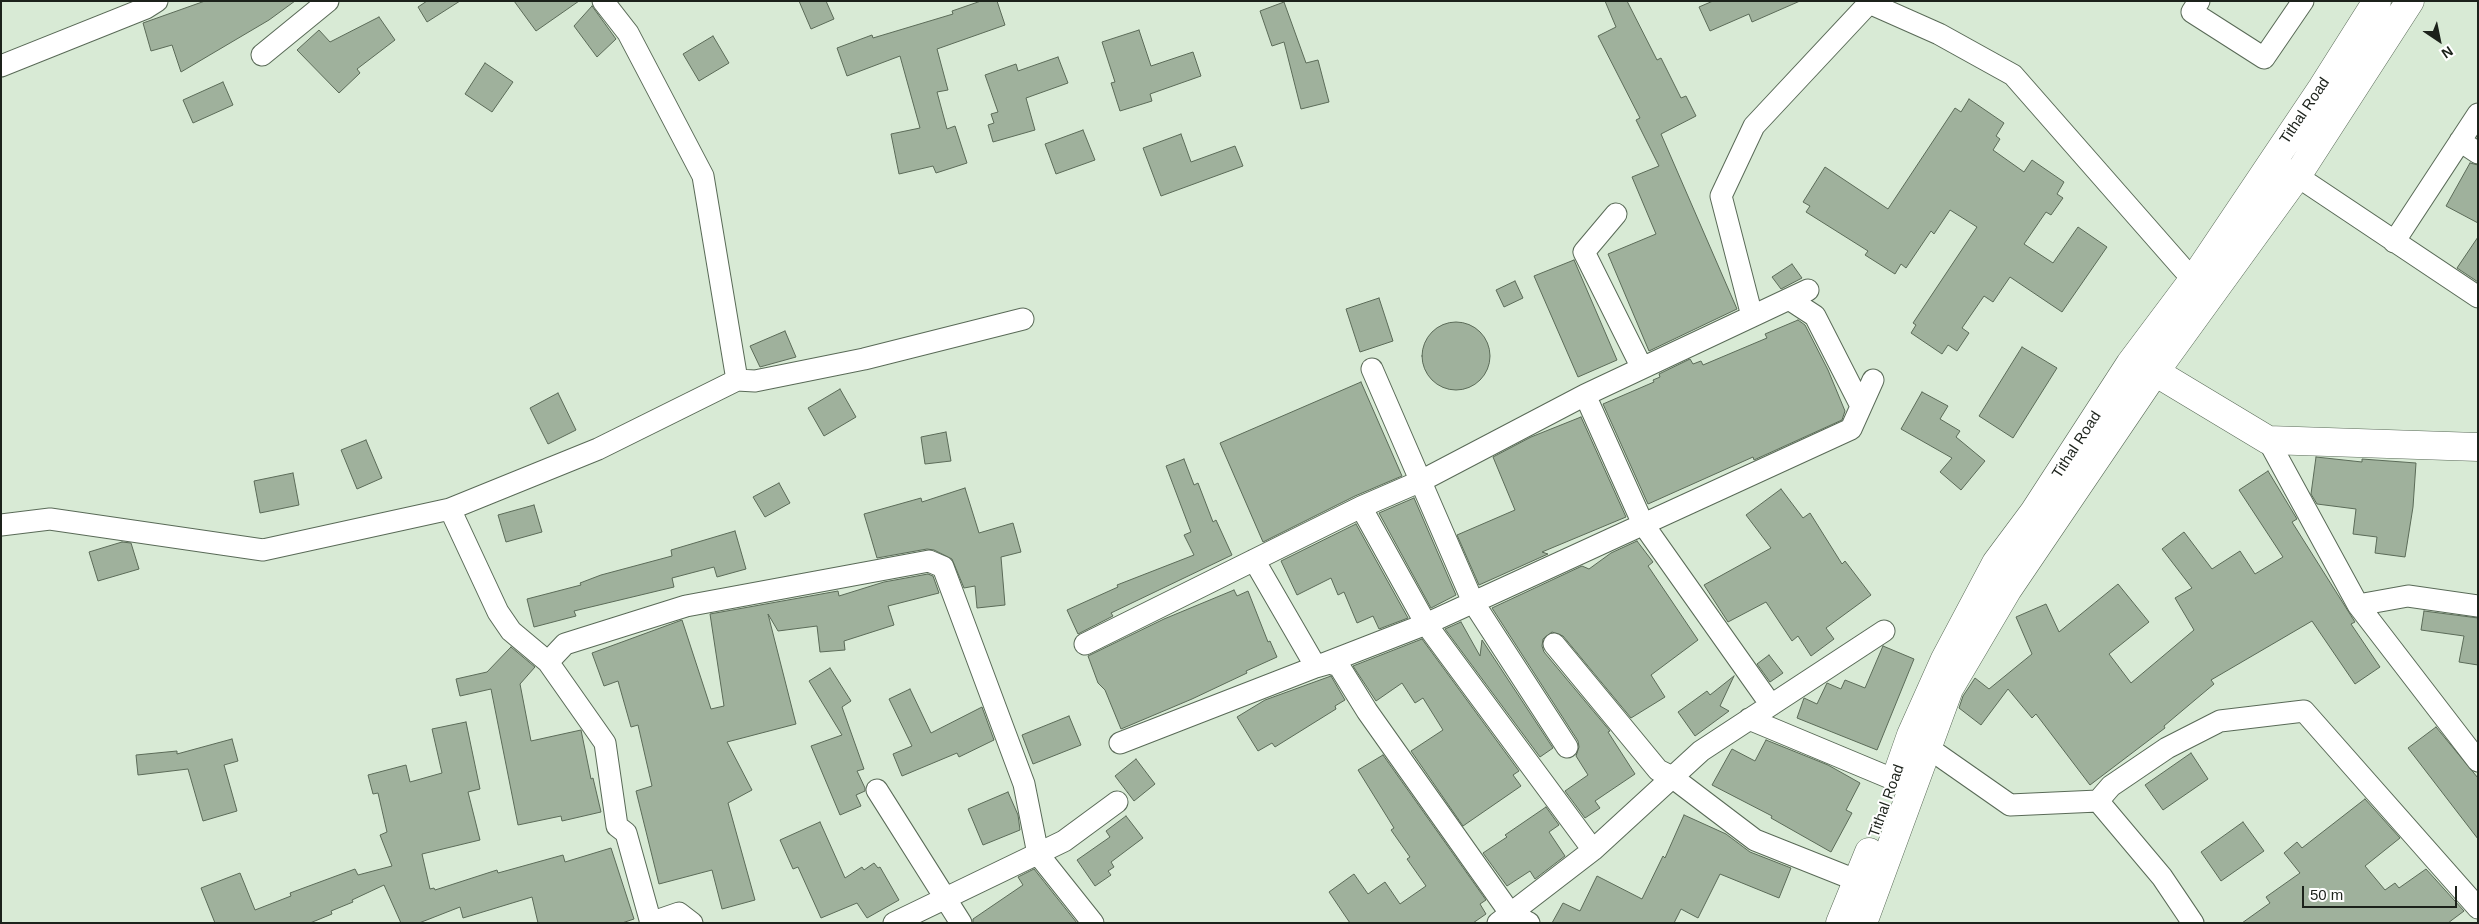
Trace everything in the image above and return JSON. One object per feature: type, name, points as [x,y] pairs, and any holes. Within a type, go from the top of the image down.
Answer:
[{"type":"main road","name":"Tithal Road","points":[[1840,923],[1858,881],[1895,780],[1919,742],[1945,659],[1996,563],[2142,368],[2193,280],[2272,159],[2322,88],[2377,1]]},
{"type":"main road","points":[[2410,1],[2297,176],[2142,368],[2268,440],[2478,447]]},
{"type":"main road","points":[[1863,923],[1919,742]]},
{"type":"street","points":[[1,66],[146,8],[157,1]]},
{"type":"street","points":[[262,56],[328,1]]},
{"type":"street","points":[[603,1],[628,33],[703,176],[738,380]]},
{"type":"street","points":[[2200,1],[2192,12],[2264,58],[2303,1]]},
{"type":"street","points":[[1752,316],[1721,196],[1754,126],[1868,2],[1939,34],[2012,75],[2193,280]]},
{"type":"street","points":[[2394,242],[2478,114]]},
{"type":"street","points":[[2460,141],[2478,153]]},
{"type":"street","points":[[2272,159],[2478,297]]},
{"type":"street","points":[[1616,214],[1584,252],[1642,368]]},
{"type":"street","points":[[1085,644],[1361,507],[1420,481],[1585,395],[1808,290]]},
{"type":"street","points":[[1789,299],[1815,316],[1861,406]]},
{"type":"street","points":[[1,526],[50,519],[263,550],[450,509],[598,449],[738,380],[755,381],[864,359],[1023,318]]},
{"type":"street","points":[[1372,369],[1473,602],[1567,747]]},
{"type":"street","points":[[1120,743],[1426,624],[1851,428],[1873,380]]},
{"type":"street","points":[[1585,395],[1643,524],[1770,705]]},
{"type":"street","points":[[2268,440],[2358,606],[2477,759]]},
{"type":"street","points":[[1361,507],[1426,624],[1593,850]]},
{"type":"street","points":[[450,509],[498,612],[511,631],[548,662],[605,742],[617,826],[626,833],[651,923],[678,914],[692,923]]},
{"type":"street","points":[[1254,560],[1316,666]]},
{"type":"street","points":[[548,662],[565,644],[686,606],[929,561],[942,567],[1024,784],[1038,854],[1093,923]]},
{"type":"street","points":[[2358,606],[2408,596],[2478,606]]},
{"type":"street","points":[[1504,918],[1593,850],[1701,751],[1884,630]]},
{"type":"street","points":[[1554,644],[1658,770],[1672,777],[1756,840],[1858,881]]},
{"type":"street","points":[[1316,666],[1330,663],[1338,666],[1504,918],[1530,923]]},
{"type":"street","points":[[1919,742],[2010,805],[2098,801],[2111,786],[2167,748],[2220,721],[2304,710],[2478,908]]},
{"type":"street","points":[[1749,719],[1895,780]]},
{"type":"street","points":[[877,790],[947,898],[961,923]]},
{"type":"street","points":[[2098,801],[2162,877],[2193,923]]},
{"type":"street","points":[[894,923],[1064,841],[1117,802]]},
{"type":"building","points":[[205,1],[295,1],[269,20],[181,72],[172,45],[151,51],[143,23]]},
{"type":"building","points":[[427,1],[460,1],[427,22],[418,7]]},
{"type":"building","points":[[514,1],[579,1],[536,31]]},
{"type":"building","points":[[799,1],[826,1],[834,19],[811,29]]},
{"type":"building","points":[[981,1],[997,1],[1005,25],[937,49],[948,90],[937,92],[947,129],[955,126],[967,163],[936,173],[933,166],[899,174],[891,134],[920,128],[900,56],[847,76],[837,48],[872,35],[873,38],[953,14],[952,11]]},
{"type":"building","points":[[1605,1],[1627,1],[1657,60],[1661,58],[1681,98],[1686,96],[1696,116],[1661,134],[1737,309],[1649,351],[1608,254],[1656,234],[1632,177],[1659,166],[1636,120],[1640,118],[1598,36],[1616,27]]},
{"type":"building","points":[[1713,1],[1800,1],[1752,22],[1749,14],[1710,31],[1699,7]]},
{"type":"building","points":[[1284,2],[1306,63],[1318,60],[1329,102],[1301,109],[1284,42],[1272,46],[1260,11]]},
{"type":"building","points":[[592,6],[616,39],[597,57],[574,26]]},
{"type":"building","points":[[379,17],[395,40],[357,69],[360,73],[339,93],[297,50],[319,30],[330,42]]},
{"type":"building","points":[[1139,30],[1151,66],[1193,52],[1201,76],[1150,94],[1152,101],[1120,111],[1111,83],[1115,82],[1102,42]]},
{"type":"building","points":[[713,36],[729,63],[699,81],[683,54]]},
{"type":"building","points":[[1058,57],[1068,83],[1026,98],[1035,130],[993,142],[988,125],[994,123],[991,114],[998,112],[985,75],[1016,64],[1018,71]]},
{"type":"building","points":[[485,63],[513,82],[492,112],[465,94]]},
{"type":"building","points":[[223,82],[233,105],[193,123],[183,100]]},
{"type":"building","points":[[1969,99],[2004,123],[1996,136],[2000,139],[1993,150],[2024,172],[2032,160],[2064,182],[2057,194],[2063,198],[2051,215],[2046,212],[2024,244],[2053,263],[2078,227],[2107,247],[2062,312],[2010,277],[1993,302],[1984,296],[1962,328],[1969,333],[1957,351],[1948,345],[1942,354],[1911,333],[1916,325],[1913,323],[1977,227],[1950,210],[1934,234],[1931,231],[1906,268],[1901,264],[1895,274],[1865,255],[1868,251],[1806,212],[1810,206],[1803,202],[1825,167],[1888,209],[1955,108],[1961,112]]},
{"type":"building","points":[[1083,130],[1095,160],[1056,174],[1045,144]]},
{"type":"building","points":[[1181,134],[1191,162],[1235,146],[1243,166],[1161,196],[1143,148]]},
{"type":"building","points":[[2470,163],[2478,165],[2478,223],[2446,206]]},
{"type":"building","points":[[2478,237],[2478,282],[2457,268]]},
{"type":"building","points":[[1574,260],[1617,360],[1578,377],[1534,276]]},
{"type":"building","points":[[1792,264],[1802,278],[1781,289],[1772,277]]},
{"type":"building","points":[[1515,281],[1523,298],[1504,307],[1496,290]]},
{"type":"building","points":[[1379,298],[1393,341],[1360,352],[1346,309]]},
{"type":"building","points":[[1798,320],[1805,325],[1828,370],[1845,411],[1842,420],[1754,460],[1753,457],[1648,504],[1603,404],[1654,382],[1653,380],[1660,377],[1659,374],[1690,359],[1693,364],[1701,361],[1703,365],[1767,338],[1765,334]]},
{"type":"building","points":[[1449,322],[1463,322],[1475,327],[1485,337],[1490,349],[1490,363],[1485,375],[1475,385],[1463,390],[1449,390],[1437,385],[1427,375],[1422,363],[1422,349],[1427,337],[1437,327]]},
{"type":"building","points":[[785,331],[796,357],[760,367],[750,346]]},
{"type":"building","points":[[2022,347],[2057,368],[2013,438],[1979,416]]},
{"type":"building","points":[[1361,382],[1402,476],[1355,496],[1263,542],[1220,443]]},
{"type":"building","points":[[840,389],[856,417],[824,436],[808,408]]},
{"type":"building","points":[[1922,392],[1948,406],[1940,419],[1960,431],[1956,437],[1985,461],[1961,490],[1940,472],[1952,458],[1901,429]]},
{"type":"building","points":[[558,393],[576,430],[548,444],[530,408]]},
{"type":"building","points":[[1581,417],[1626,517],[1542,552],[1548,554],[1479,585],[1457,535],[1515,510],[1493,457],[1531,437]]},
{"type":"building","points":[[946,432],[951,461],[925,464],[921,437]]},
{"type":"building","points":[[366,440],[382,478],[357,489],[341,450]]},
{"type":"building","points":[[2316,457],[2362,462],[2362,459],[2416,463],[2413,507],[2405,557],[2375,553],[2377,537],[2353,534],[2356,509],[2317,504],[2311,494]]},
{"type":"building","points":[[1184,459],[1194,485],[1198,483],[1213,522],[1216,520],[1232,555],[1111,613],[1113,616],[1078,634],[1067,610],[1118,587],[1117,585],[1194,555],[1184,535],[1191,532],[1166,466]]},
{"type":"building","points":[[2268,471],[2297,519],[2292,522],[2355,622],[2351,624],[2380,667],[2355,684],[2312,621],[2211,680],[2214,684],[2164,726],[2165,728],[2090,785],[2036,714],[2032,718],[2008,689],[1981,725],[1959,708],[1963,696],[1975,678],[1989,689],[2032,654],[2016,617],[2046,604],[2059,632],[2118,584],[2149,622],[2109,654],[2131,683],[2194,630],[2175,598],[2192,588],[2162,549],[2184,532],[2212,569],[2240,551],[2255,574],[2283,557],[2239,490]]},
{"type":"building","points":[[293,473],[299,505],[260,513],[254,481]]},
{"type":"building","points":[[779,483],[790,503],[765,517],[753,497]]},
{"type":"building","points":[[965,488],[979,533],[1013,523],[1021,552],[1001,557],[1005,605],[977,608],[975,586],[964,588],[952,559],[934,550],[927,549],[877,558],[864,514],[921,498],[922,502]]},
{"type":"building","points":[[1781,489],[1803,518],[1810,513],[1842,564],[1845,561],[1871,595],[1826,628],[1834,639],[1811,656],[1798,636],[1792,641],[1766,602],[1728,622],[1704,585],[1771,548],[1746,515]]},
{"type":"building","points":[[1414,498],[1456,595],[1431,608],[1379,513]]},
{"type":"building","points":[[534,505],[542,532],[506,542],[498,515]]},
{"type":"building","points":[[1356,524],[1408,618],[1379,629],[1373,616],[1357,623],[1344,592],[1338,595],[1331,578],[1297,595],[1281,561]]},
{"type":"building","points":[[735,531],[746,569],[717,577],[714,567],[672,578],[674,587],[574,611],[576,616],[534,627],[527,599],[581,585],[580,583],[601,575],[672,556],[671,550]]},
{"type":"building","points":[[1637,541],[1653,562],[1648,566],[1698,640],[1651,675],[1665,697],[1631,718],[1563,636],[1552,632],[1543,639],[1542,646],[1544,652],[1610,731],[1608,732],[1635,774],[1595,801],[1600,808],[1585,818],[1565,791],[1588,775],[1576,756],[1579,747],[1578,741],[1492,608],[1582,566],[1589,569],[1611,553]]},
{"type":"building","points":[[122,542],[131,543],[139,569],[98,581],[89,552]]},
{"type":"building","points":[[928,574],[933,576],[939,593],[888,606],[894,625],[844,641],[845,650],[820,652],[817,626],[778,631],[768,614],[796,724],[727,742],[752,790],[728,803],[755,900],[722,909],[712,870],[659,884],[636,791],[652,786],[638,725],[631,727],[618,681],[604,686],[592,653],[682,620],[711,709],[724,706],[710,614],[838,591],[839,596],[884,582]]},
{"type":"building","points":[[1234,590],[1237,596],[1248,591],[1268,642],[1270,641],[1277,657],[1192,699],[1121,729],[1105,690],[1098,683],[1088,656],[1164,619]]},
{"type":"building","points":[[2424,611],[2478,618],[2478,665],[2459,662],[2464,636],[2421,630]]},
{"type":"building","points":[[1461,622],[1480,656],[1482,640],[1553,748],[1540,757],[1445,629]]},
{"type":"building","points":[[1422,639],[1519,771],[1513,775],[1521,786],[1463,826],[1411,751],[1443,730],[1423,698],[1415,703],[1402,683],[1376,701],[1353,666]]},
{"type":"building","points":[[1883,646],[1914,659],[1877,750],[1797,718],[1804,698],[1817,704],[1827,683],[1841,689],[1845,680],[1865,688]]},
{"type":"building","points":[[511,647],[535,667],[520,684],[531,741],[581,730],[591,779],[593,778],[601,812],[562,821],[561,816],[518,825],[491,689],[460,696],[456,679],[487,672]]},
{"type":"building","points":[[1769,655],[1783,673],[1770,682],[1757,664]]},
{"type":"building","points":[[830,668],[851,701],[842,707],[864,769],[857,771],[865,788],[865,791],[856,795],[861,806],[840,815],[811,746],[842,735],[809,681]]},
{"type":"building","points":[[1331,676],[1345,700],[1335,706],[1336,709],[1275,747],[1272,743],[1258,751],[1237,717],[1265,700]]},
{"type":"building","points":[[1734,676],[1720,706],[1729,711],[1695,736],[1678,712],[1707,691],[1710,695]]},
{"type":"building","points":[[910,689],[931,733],[982,707],[994,740],[959,757],[957,753],[902,776],[893,754],[912,746],[889,699]]},
{"type":"building","points":[[1069,716],[1081,745],[1033,764],[1022,735]]},
{"type":"building","points":[[466,722],[480,789],[468,792],[480,840],[422,854],[430,889],[434,888],[435,890],[497,870],[498,873],[563,855],[565,862],[611,848],[634,919],[622,923],[538,923],[532,897],[463,918],[460,907],[419,923],[401,923],[384,885],[352,900],[353,902],[331,911],[332,914],[310,923],[215,923],[201,888],[240,873],[255,910],[291,896],[290,893],[355,869],[358,875],[392,866],[380,835],[387,832],[378,793],[373,794],[368,775],[406,765],[410,782],[442,773],[432,729]]},
{"type":"building","points":[[2436,727],[2478,778],[2478,839],[2408,748]]},
{"type":"building","points":[[232,739],[238,761],[224,765],[237,811],[203,821],[188,769],[138,775],[136,755],[177,751],[177,754]]},
{"type":"building","points":[[1766,740],[1828,765],[1860,783],[1846,810],[1852,813],[1831,852],[1771,818],[1772,816],[1712,785],[1732,749],[1755,761]]},
{"type":"building","points":[[2191,753],[2208,779],[2163,810],[2145,785]]},
{"type":"building","points":[[1383,755],[1486,900],[1480,904],[1486,914],[1473,923],[1350,923],[1329,892],[1354,874],[1368,894],[1385,882],[1400,904],[1426,886],[1407,859],[1410,857],[1391,830],[1394,828],[1358,770]]},
{"type":"building","points":[[1136,759],[1155,784],[1134,801],[1115,776]]},
{"type":"building","points":[[1008,792],[1018,815],[1020,830],[983,845],[968,809]]},
{"type":"building","points":[[2365,799],[2400,838],[2365,866],[2385,890],[2395,883],[2399,888],[2426,869],[2464,911],[2448,923],[2242,923],[2270,903],[2266,897],[2300,873],[2284,853],[2297,842],[2302,848]]},
{"type":"building","points":[[1546,807],[1559,825],[1549,832],[1565,856],[1535,879],[1530,871],[1507,886],[1483,853],[1507,837],[1505,835]]},
{"type":"building","points":[[1684,815],[1726,834],[1750,852],[1791,868],[1779,898],[1720,874],[1698,918],[1681,909],[1674,923],[1552,923],[1563,903],[1580,911],[1597,876],[1642,899],[1663,856],[1665,858]]},
{"type":"building","points":[[1126,816],[1143,838],[1111,862],[1114,867],[1108,871],[1111,875],[1095,886],[1077,860],[1110,837],[1106,831]]},
{"type":"building","points":[[820,822],[845,878],[862,867],[864,870],[874,863],[878,868],[880,867],[899,900],[867,918],[857,903],[821,918],[798,867],[793,869],[780,840]]},
{"type":"building","points":[[2243,822],[2264,851],[2221,881],[2201,852]]},
{"type":"building","points":[[1034,869],[1077,923],[973,923],[973,919],[1023,885],[1018,877]]}]
